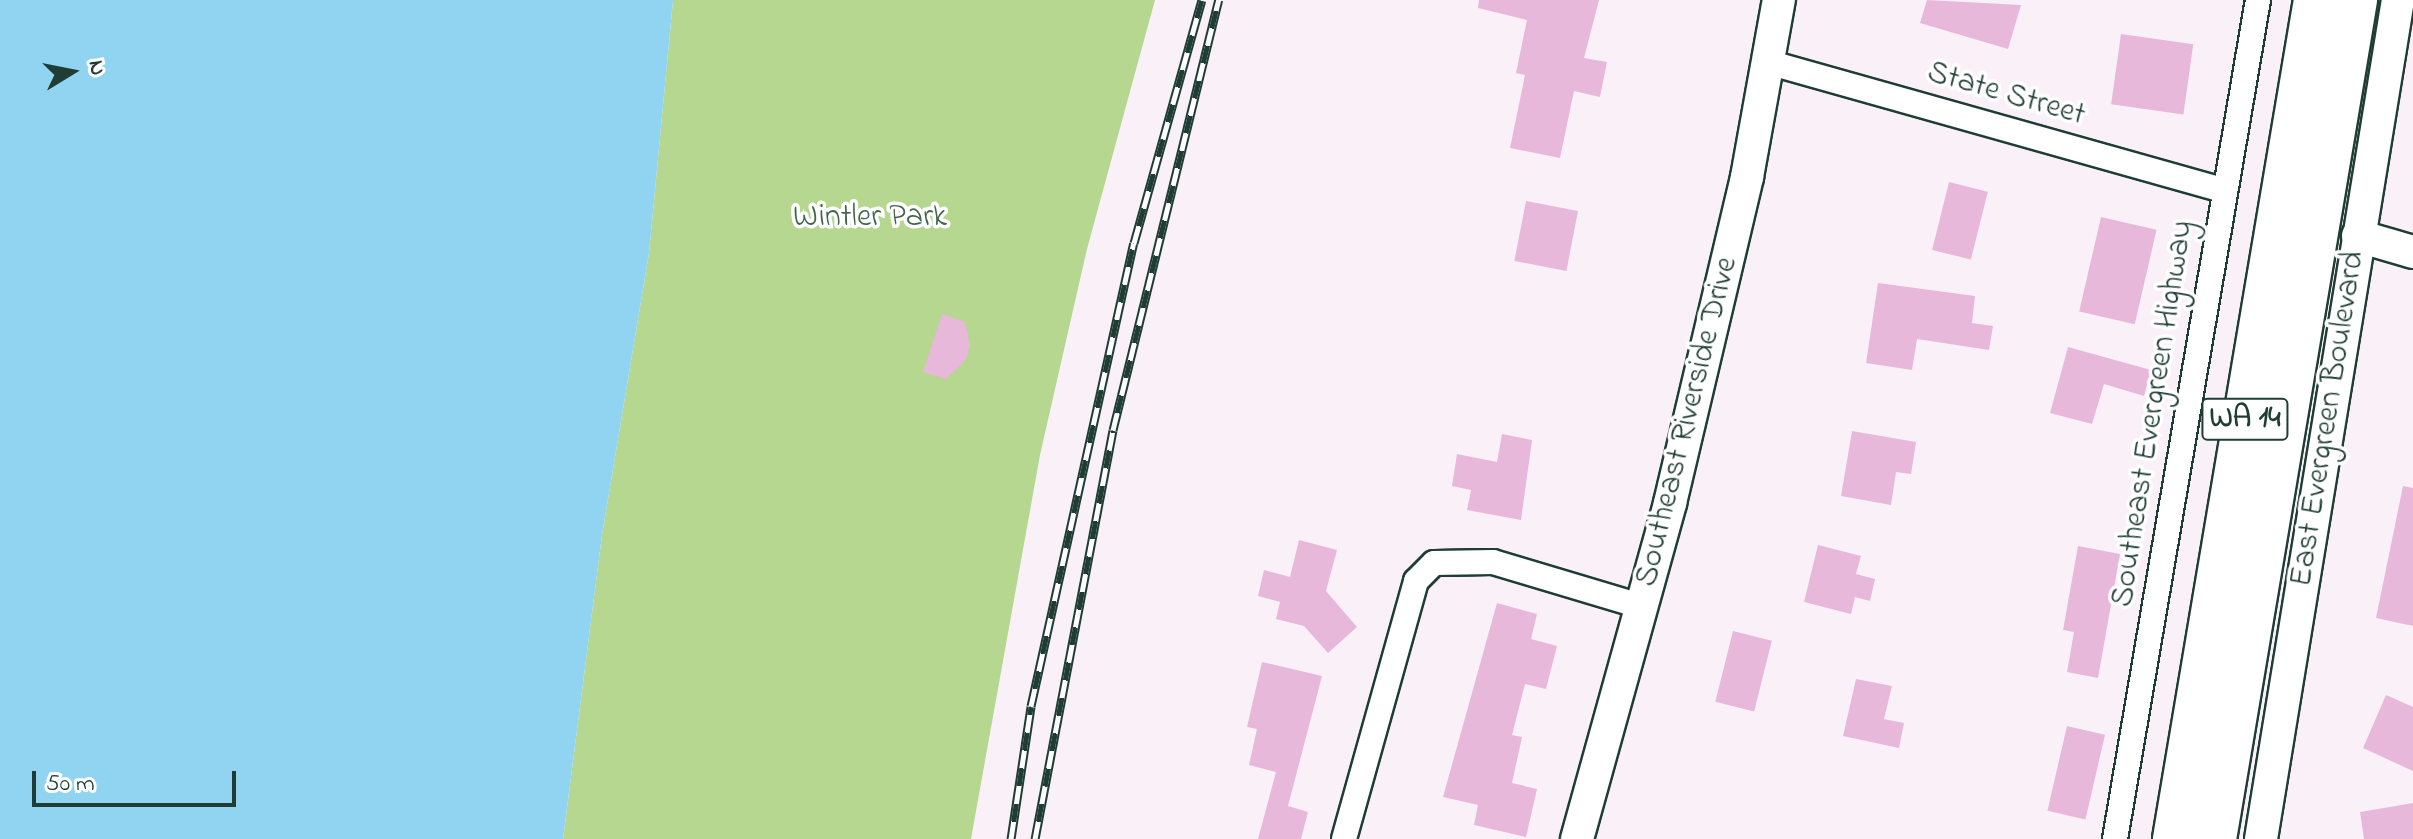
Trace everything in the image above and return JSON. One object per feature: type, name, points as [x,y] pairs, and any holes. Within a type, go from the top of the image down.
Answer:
[{"type":"highway","name":"WA 14","points":[[2175,839],[2316,0]]},
{"type":"highway","name":"WA 14","points":[[2214,839],[2355,0]]},
{"type":"street","name":"Southeast Riverside Drive","points":[[1577,839],[1644,607],[1771,63],[1779,0]]},
{"type":"street","name":"Southeast Evergreen Highway","points":[[2115,839],[2223,190],[2258,0]]},
{"type":"street","name":"East Evergreen Boulevard","points":[[2261,839],[2398,0]]},
{"type":"street","name":"State Street","points":[[1771,63],[2223,190]]},
{"type":"street","points":[[2358,236],[2413,252]]},
{"type":"street","points":[[1344,839],[1416,581],[1434,563],[1493,562],[1644,607]]},
{"type":"green space","name":"Wintler Park","points":[[673,0],[1155,0],[1087,249],[1040,455],[971,839],[563,839],[602,535],[649,253]]},
{"type":"water","points":[[0,0],[673,0],[649,253],[602,535],[563,839],[0,839]]},
{"type":"building","points":[[1479,0],[1599,0],[1584,58],[1607,62],[1600,97],[1574,91],[1560,158],[1510,148],[1525,75],[1516,73],[1527,20],[1478,8]]},
{"type":"building","points":[[1927,0],[2021,5],[2008,49],[1920,23]]},
{"type":"building","points":[[2121,34],[2193,44],[2183,114],[2111,104]]},
{"type":"building","points":[[1949,182],[1988,192],[1971,260],[1932,250]]},
{"type":"building","points":[[1526,201],[1578,211],[1566,271],[1514,261]]},
{"type":"building","points":[[2101,217],[2157,230],[2135,324],[2079,312]]},
{"type":"building","points":[[1878,283],[1975,296],[1972,323],[1993,326],[1989,350],[1917,339],[1912,370],[1866,363]]},
{"type":"building","points":[[942,314],[965,322],[970,346],[965,361],[946,379],[923,372]]},
{"type":"building","points":[[2068,347],[2151,370],[2144,396],[2104,384],[2092,424],[2050,413]]},
{"type":"building","points":[[1852,431],[1916,442],[1911,474],[1896,472],[1891,505],[1841,496]]},
{"type":"building","points":[[1502,434],[1532,440],[1521,520],[1467,510],[1471,490],[1452,486],[1457,454],[1497,462]]},
{"type":"building","points":[[2403,486],[2413,488],[2413,626],[2376,618]]},
{"type":"building","points":[[1299,540],[1337,550],[1326,591],[1357,627],[1328,653],[1304,626],[1276,619],[1280,602],[1258,596],[1264,570],[1290,577]]},
{"type":"building","points":[[1818,545],[1861,556],[1856,574],[1875,579],[1870,601],[1855,597],[1851,614],[1804,602]]},
{"type":"building","points":[[2078,546],[2120,554],[2098,678],[2067,672],[2074,632],[2063,630]]},
{"type":"building","points":[[1497,603],[1537,614],[1531,639],[1557,646],[1546,689],[1525,684],[1512,735],[1522,737],[1512,783],[1537,789],[1526,837],[1474,825],[1478,805],[1443,797]]},
{"type":"building","points":[[1733,631],[1772,641],[1754,712],[1715,702]]},
{"type":"building","points":[[1262,662],[1322,676],[1288,806],[1308,812],[1301,839],[1258,839],[1276,772],[1249,765],[1257,729],[1247,727]]},
{"type":"building","points":[[1856,679],[1892,686],[1884,719],[1904,723],[1899,748],[1843,736]]},
{"type":"building","points":[[2386,695],[2413,707],[2413,771],[2363,748]]},
{"type":"building","points":[[2067,726],[2105,735],[2085,820],[2047,811]]},
{"type":"building","points":[[2413,803],[2413,839],[2364,839],[2360,812]]},
{"type":"railway","points":[[1011,839],[1031,706],[1134,243],[1202,0]]},
{"type":"railway","points":[[1035,839],[1113,430],[1219,0]]}]
